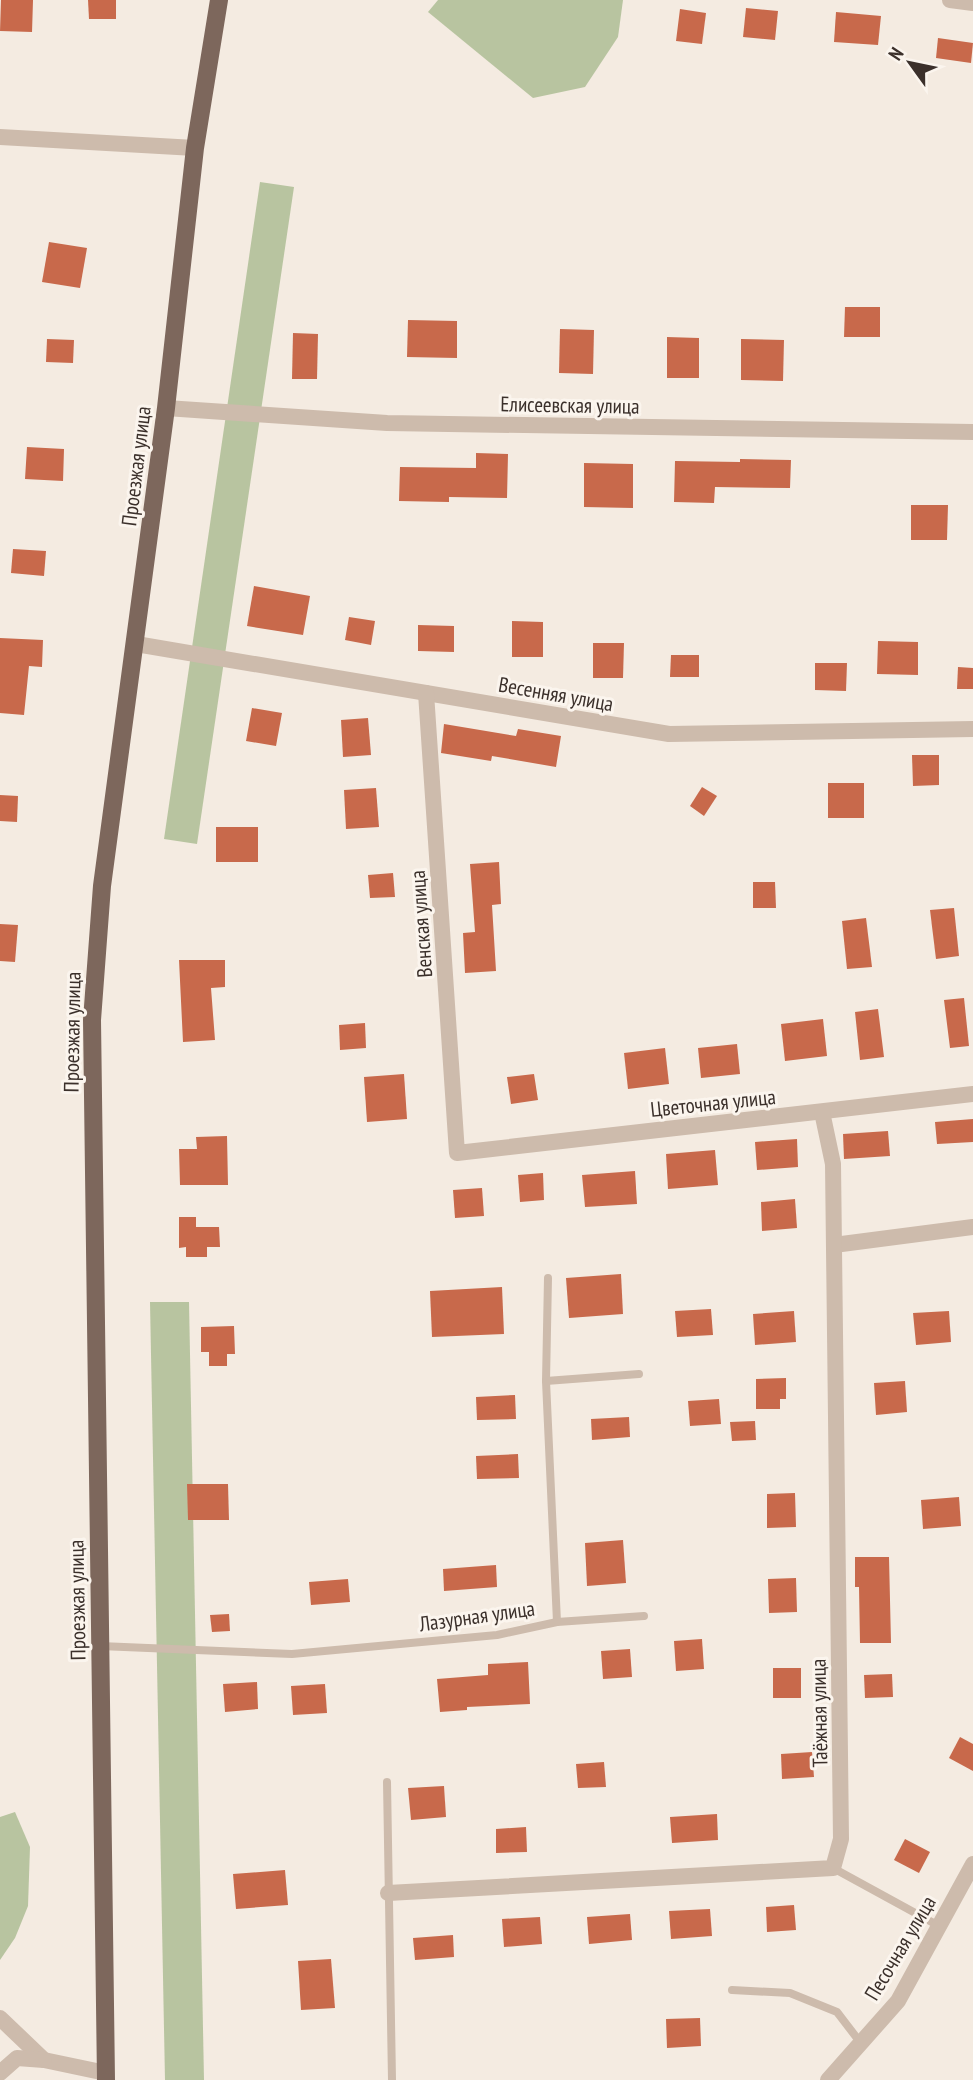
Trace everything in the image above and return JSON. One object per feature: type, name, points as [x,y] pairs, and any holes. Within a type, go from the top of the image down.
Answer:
[{"type":"main road","name":"Проезжая улица","points":[[106,2076],[92,1020],[102,886],[166,408],[195,148],[219,0]]},
{"type":"street","points":[[950,0],[973,3]]},
{"type":"street","points":[[0,137],[195,148]]},
{"type":"street","name":"Елисеевская улица","points":[[166,408],[387,424],[973,432]]},
{"type":"street","name":"Весенняя улица","points":[[136,644],[669,734],[973,729]]},
{"type":"street","name":"Венская улица","points":[[426,693],[457,1153]]},
{"type":"street","name":"Цветочная улица","points":[[457,1153],[973,1094]]},
{"type":"street","name":"Таёжная улица","points":[[822,1112],[834,1164],[841,1839],[833,1868]]},
{"type":"street","points":[[834,1245],[973,1227]]},
{"type":"street","name":"Песочная улица","points":[[828,2080],[898,2001],[973,1864]]},
{"type":"street","points":[[388,1893],[833,1868]]},
{"type":"street","points":[[0,2018],[44,2060]]},
{"type":"street","points":[[0,2073],[17,2058],[44,2060]]},
{"type":"street","name":"Проезжая улица","points":[[44,2060],[106,2076]]},
{"type":"lane","name":"Лазурная улица","points":[[100,1646],[292,1654],[497,1635],[557,1622],[546,1381],[548,1278]]},
{"type":"lane","points":[[546,1381],[639,1374]]},
{"type":"lane","points":[[557,1622],[644,1616]]},
{"type":"lane","points":[[387,1782],[392,2080]]},
{"type":"lane","points":[[833,1868],[939,1926]]},
{"type":"lane","points":[[732,1990],[790,1993],[837,2012],[860,2042]]},
{"type":"green space","points":[[438,0],[623,0],[618,37],[585,87],[533,98],[428,12]]},
{"type":"green space","points":[[260,182],[294,187],[197,844],[164,839]]},
{"type":"green space","points":[[150,1302],[189,1302],[204,2080],[165,2080]]},
{"type":"green space","points":[[15,1812],[30,1847],[28,1906],[15,1938],[0,1960],[0,1817]]},
{"type":"building","points":[[1,0],[33,0],[32,32],[0,31]]},
{"type":"building","points":[[88,0],[116,0],[116,19],[89,19]]},
{"type":"building","points":[[746,8],[778,11],[775,40],[743,37]]},
{"type":"building","points":[[680,9],[706,13],[702,44],[676,41]]},
{"type":"building","points":[[836,12],[881,16],[878,45],[834,42]]},
{"type":"building","points":[[938,38],[973,43],[971,63],[936,58]]},
{"type":"building","points":[[49,242],[87,248],[80,288],[42,282]]},
{"type":"building","points":[[845,307],[880,307],[880,337],[844,337]]},
{"type":"building","points":[[408,320],[457,321],[457,358],[407,357]]},
{"type":"building","points":[[560,329],[594,330],[593,374],[559,373]]},
{"type":"building","points":[[293,333],[318,334],[317,379],[292,379]]},
{"type":"building","points":[[667,337],[699,338],[699,378],[667,378]]},
{"type":"building","points":[[47,339],[74,340],[73,363],[46,362]]},
{"type":"building","points":[[741,339],[784,340],[783,381],[741,380]]},
{"type":"building","points":[[27,447],[64,449],[63,481],[25,479]]},
{"type":"building","points":[[476,453],[508,454],[507,498],[449,497],[449,502],[399,501],[400,467],[476,468]]},
{"type":"building","points":[[740,459],[791,460],[790,488],[715,487],[714,503],[674,502],[675,461],[740,462]]},
{"type":"building","points":[[584,463],[633,464],[633,508],[584,507]]},
{"type":"building","points":[[911,505],[948,505],[947,540],[911,540]]},
{"type":"building","points":[[13,549],[46,551],[44,576],[11,573]]},
{"type":"building","points":[[254,586],[310,596],[303,635],[247,626]]},
{"type":"building","points":[[349,617],[375,621],[371,645],[345,640]]},
{"type":"building","points":[[512,621],[543,622],[543,657],[512,657]]},
{"type":"building","points":[[418,625],[454,626],[454,652],[418,651]]},
{"type":"building","points":[[0,638],[43,640],[42,667],[29,666],[24,715],[0,713]]},
{"type":"building","points":[[878,641],[918,642],[918,675],[877,674]]},
{"type":"building","points":[[593,643],[624,643],[623,678],[593,678]]},
{"type":"building","points":[[671,655],[699,655],[699,677],[670,677]]},
{"type":"building","points":[[815,663],[847,663],[846,691],[815,690]]},
{"type":"building","points":[[958,667],[973,668],[973,689],[957,689]]},
{"type":"building","points":[[252,708],[282,713],[276,746],[246,741]]},
{"type":"building","points":[[368,718],[371,755],[343,757],[341,720]]},
{"type":"building","points":[[444,724],[516,736],[518,729],[561,736],[556,767],[492,756],[491,761],[441,753]]},
{"type":"building","points":[[912,755],[939,755],[939,785],[913,786]]},
{"type":"building","points":[[828,783],[864,783],[864,818],[828,818]]},
{"type":"building","points":[[702,787],[717,796],[704,816],[690,806]]},
{"type":"building","points":[[376,788],[379,827],[346,829],[344,790]]},
{"type":"building","points":[[0,795],[18,796],[17,822],[0,821]]},
{"type":"building","points":[[216,827],[258,827],[258,862],[216,862]]},
{"type":"building","points":[[499,862],[501,904],[492,905],[496,971],[465,973],[463,933],[475,932],[470,864]]},
{"type":"building","points":[[393,873],[395,897],[370,898],[368,875]]},
{"type":"building","points":[[753,882],[775,882],[776,908],[753,908]]},
{"type":"building","points":[[954,908],[959,956],[936,959],[930,910]]},
{"type":"building","points":[[866,918],[872,967],[847,969],[842,921]]},
{"type":"building","points":[[0,924],[18,925],[15,962],[0,961]]},
{"type":"building","points":[[179,960],[225,960],[225,987],[211,988],[215,1040],[183,1042]]},
{"type":"building","points":[[964,998],[969,1046],[950,1048],[944,1000]]},
{"type":"building","points":[[878,1009],[884,1057],[860,1060],[855,1012]]},
{"type":"building","points":[[823,1019],[827,1056],[785,1061],[781,1024]]},
{"type":"building","points":[[365,1023],[366,1048],[340,1050],[339,1025]]},
{"type":"building","points":[[737,1044],[740,1074],[701,1078],[698,1048]]},
{"type":"building","points":[[665,1048],[669,1084],[628,1089],[624,1053]]},
{"type":"building","points":[[404,1074],[407,1119],[367,1122],[364,1077]]},
{"type":"building","points":[[534,1074],[538,1100],[511,1104],[507,1077]]},
{"type":"building","points":[[973,1119],[973,1142],[937,1144],[935,1122]]},
{"type":"building","points":[[888,1131],[890,1156],[844,1159],[843,1134]]},
{"type":"building","points":[[227,1136],[228,1185],[180,1185],[179,1149],[197,1149],[196,1137]]},
{"type":"building","points":[[797,1139],[798,1167],[757,1170],[755,1142]]},
{"type":"building","points":[[715,1150],[718,1185],[668,1189],[666,1154]]},
{"type":"building","points":[[635,1171],[637,1204],[585,1207],[582,1175]]},
{"type":"building","points":[[543,1173],[544,1200],[520,1202],[518,1175]]},
{"type":"building","points":[[482,1188],[484,1216],[455,1218],[453,1190]]},
{"type":"building","points":[[795,1199],[797,1228],[762,1231],[761,1202]]},
{"type":"building","points":[[179,1217],[196,1217],[196,1227],[219,1227],[220,1247],[207,1247],[207,1257],[186,1257],[186,1247],[179,1248]]},
{"type":"building","points":[[621,1274],[623,1314],[569,1318],[566,1278]]},
{"type":"building","points":[[502,1287],[504,1334],[432,1337],[430,1291]]},
{"type":"building","points":[[711,1309],[713,1335],[677,1337],[675,1311]]},
{"type":"building","points":[[794,1311],[796,1342],[755,1345],[753,1314]]},
{"type":"building","points":[[949,1311],[951,1342],[916,1345],[913,1313]]},
{"type":"building","points":[[234,1326],[235,1354],[227,1354],[227,1366],[209,1366],[209,1352],[201,1352],[201,1327]]},
{"type":"building","points":[[786,1378],[786,1399],[780,1399],[780,1409],[756,1409],[756,1379]]},
{"type":"building","points":[[905,1381],[907,1412],[876,1415],[874,1383]]},
{"type":"building","points":[[515,1395],[516,1419],[477,1420],[476,1397]]},
{"type":"building","points":[[719,1399],[721,1424],[690,1426],[688,1401]]},
{"type":"building","points":[[629,1417],[630,1437],[592,1440],[591,1419]]},
{"type":"building","points":[[755,1421],[756,1440],[732,1441],[730,1422]]},
{"type":"building","points":[[518,1454],[519,1478],[477,1479],[476,1456]]},
{"type":"building","points":[[187,1484],[228,1484],[229,1520],[188,1520]]},
{"type":"building","points":[[795,1493],[796,1527],[767,1528],[767,1494]]},
{"type":"building","points":[[959,1497],[961,1526],[923,1529],[921,1500]]},
{"type":"building","points":[[623,1540],[626,1583],[587,1586],[585,1543]]},
{"type":"building","points":[[855,1557],[889,1557],[891,1643],[860,1643],[859,1587],[855,1587]]},
{"type":"building","points":[[496,1565],[497,1587],[444,1591],[443,1569]]},
{"type":"building","points":[[796,1578],[797,1612],[769,1613],[768,1579]]},
{"type":"building","points":[[348,1579],[350,1602],[311,1605],[309,1582]]},
{"type":"building","points":[[229,1614],[230,1631],[212,1632],[210,1615]]},
{"type":"building","points":[[702,1639],[704,1669],[676,1671],[674,1641]]},
{"type":"building","points":[[630,1649],[632,1677],[603,1679],[601,1651]]},
{"type":"building","points":[[528,1662],[530,1704],[467,1707],[467,1710],[440,1712],[437,1679],[488,1675],[488,1664]]},
{"type":"building","points":[[773,1668],[801,1668],[801,1698],[773,1698]]},
{"type":"building","points":[[892,1674],[893,1697],[865,1698],[864,1675]]},
{"type":"building","points":[[257,1682],[258,1709],[225,1712],[223,1684]]},
{"type":"building","points":[[325,1684],[327,1713],[293,1715],[291,1686]]},
{"type":"building","points":[[960,1737],[973,1744],[973,1771],[949,1758]]},
{"type":"building","points":[[812,1752],[814,1777],[782,1779],[781,1754]]},
{"type":"building","points":[[604,1762],[606,1787],[578,1788],[576,1764]]},
{"type":"building","points":[[444,1786],[446,1817],[411,1820],[408,1788]]},
{"type":"building","points":[[717,1814],[718,1840],[672,1843],[670,1817]]},
{"type":"building","points":[[526,1827],[527,1852],[496,1853],[496,1829]]},
{"type":"building","points":[[905,1839],[930,1852],[919,1873],[894,1860]]},
{"type":"building","points":[[285,1870],[288,1905],[236,1909],[233,1874]]},
{"type":"building","points":[[794,1905],[796,1930],[767,1932],[766,1907]]},
{"type":"building","points":[[710,1909],[712,1936],[671,1939],[669,1911]]},
{"type":"building","points":[[630,1914],[632,1940],[589,1944],[587,1917]]},
{"type":"building","points":[[540,1917],[542,1944],[504,1947],[502,1919]]},
{"type":"building","points":[[453,1935],[454,1957],[415,1960],[413,1938]]},
{"type":"building","points":[[331,1959],[335,2008],[301,2010],[298,1961]]},
{"type":"building","points":[[700,2018],[701,2046],[667,2048],[666,2019]]}]
